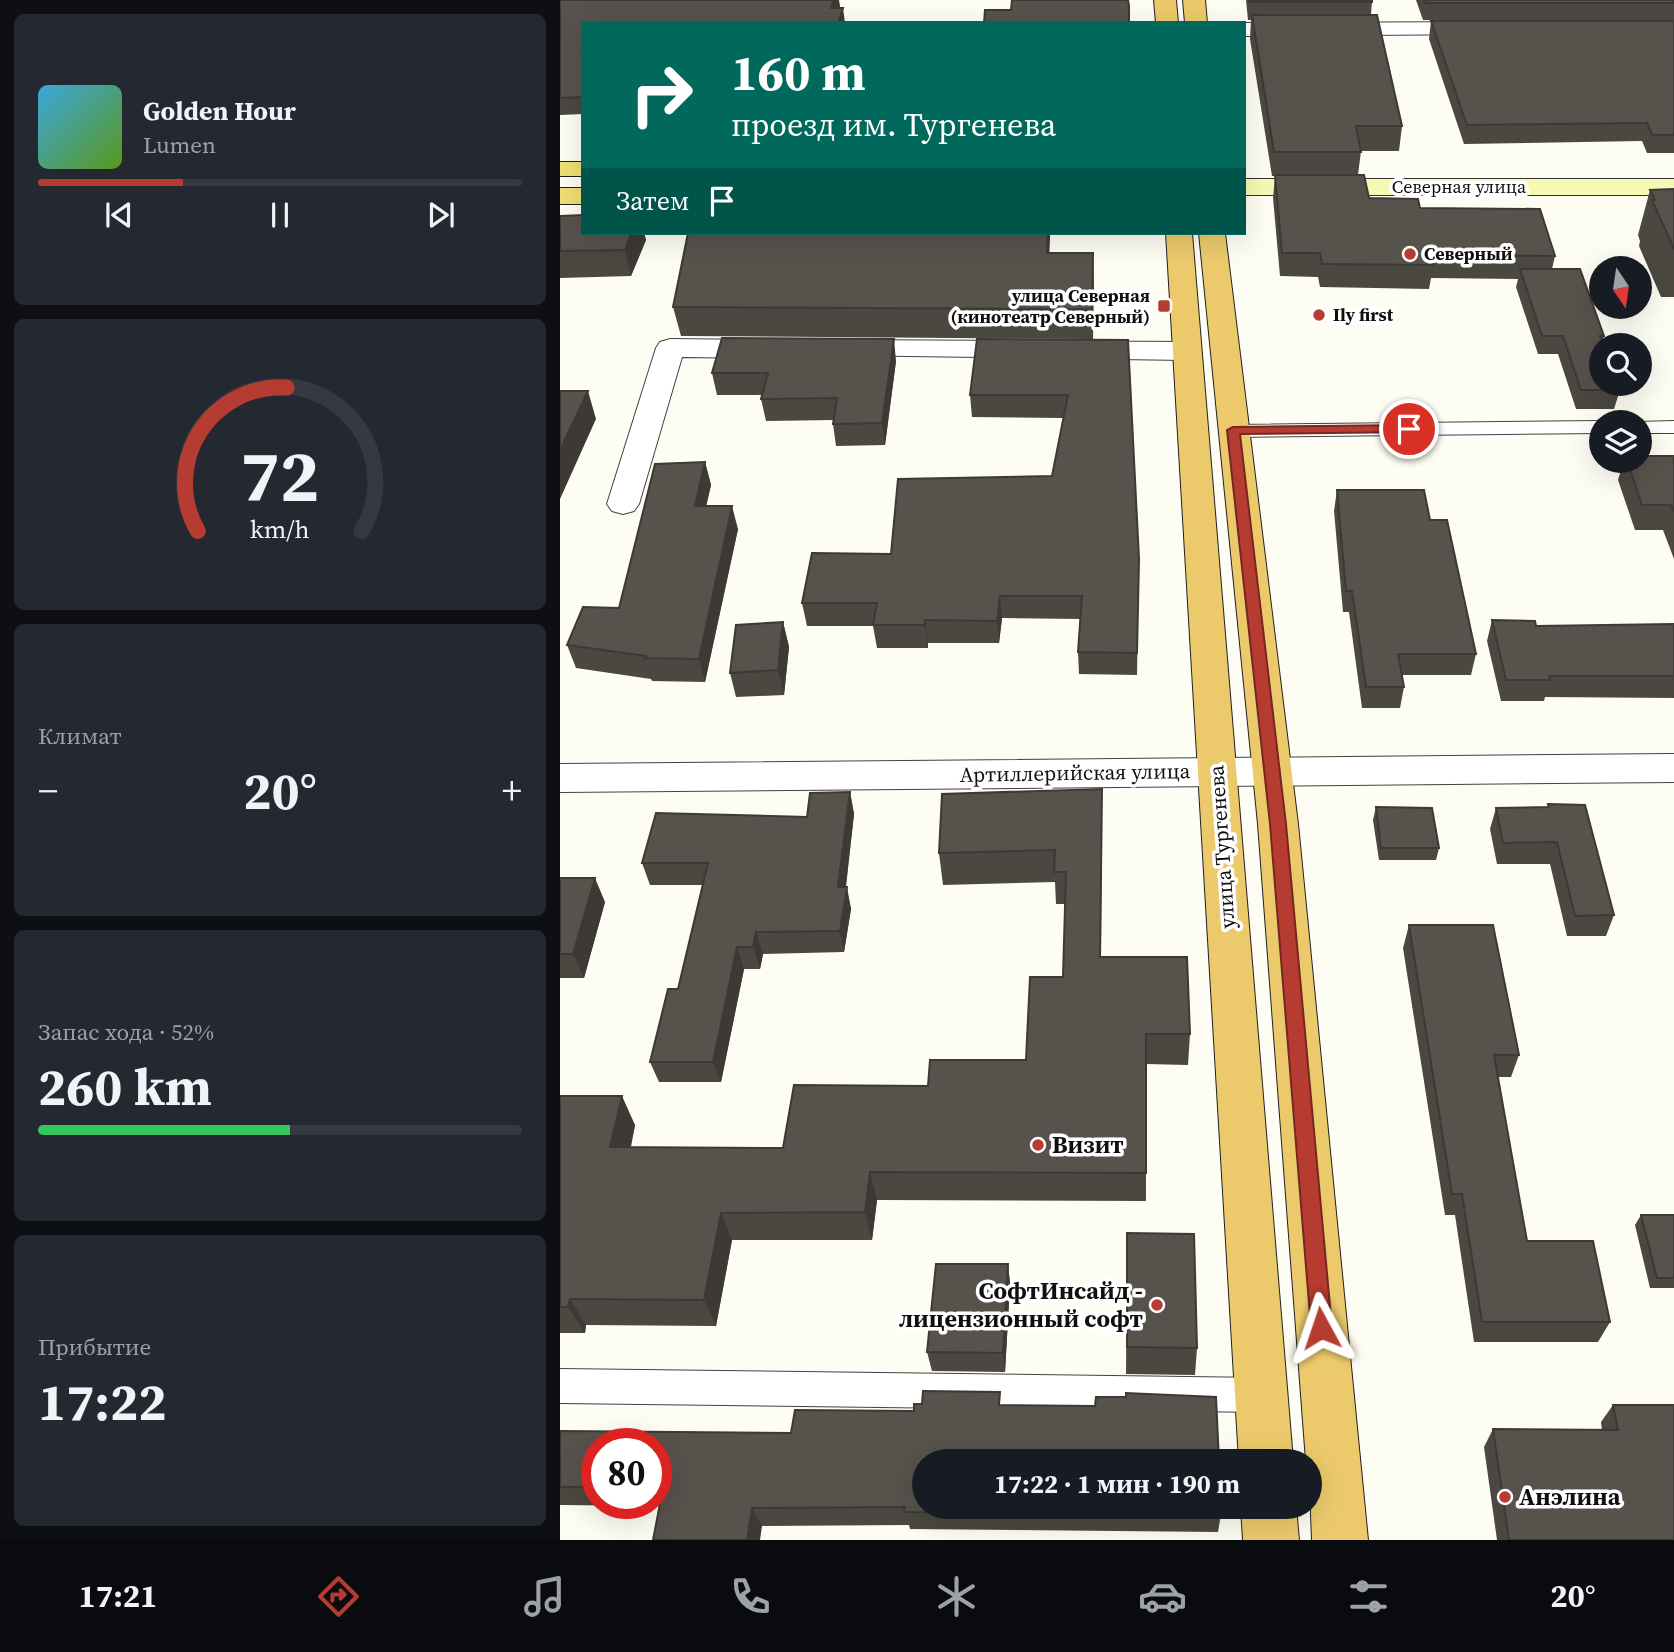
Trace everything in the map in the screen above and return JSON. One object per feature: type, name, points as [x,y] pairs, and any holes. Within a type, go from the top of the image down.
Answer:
[{"type":"highway","points":[[1165,0],[1167,21]]},
{"type":"highway","points":[[1194,0],[1196,21]]},
{"type":"highway","name":"улица Тургенева","points":[[1178,235],[1265,1449]]},
{"type":"highway","points":[[1212,235],[1272,769],[1340,1540]]},
{"type":"highway","points":[[1270,1519],[1271,1540]]},
{"type":"main road","points":[[560,169],[581,169]]},
{"type":"main road","name":"Северная улица","points":[[1246,187],[1674,187]]},
{"type":"main road","points":[[560,196],[581,197]]},
{"type":"street","points":[[1246,29],[1502,29]]},
{"type":"street","points":[[623,504],[670,348],[1185,351]]},
{"type":"street","name":"Артиллерийская улица","points":[[560,778],[1272,769],[1674,768]]},
{"type":"lane","points":[[1233,430],[1589,427]]},
{"type":"lane","points":[[1652,427],[1674,427]]},
{"type":"lane","points":[[560,1387],[1263,1395]]},
{"type":"building","points":[[560,0],[834,0],[831,8],[843,8],[839,21],[581,21],[581,97],[560,98]]},
{"type":"building","points":[[1012,0],[1128,0],[1129,21],[984,21],[985,10],[1011,10]]},
{"type":"building","points":[[1372,0],[1372,2],[1249,2]]},
{"type":"building","points":[[1424,0],[1674,0],[1674,3],[1425,3]]},
{"type":"building","points":[[1252,15],[1377,15],[1402,126],[1356,126],[1361,152],[1274,152]]},
{"type":"building","points":[[1431,21],[1674,21],[1674,135],[1652,135],[1647,123],[1467,125]]},
{"type":"building","points":[[1275,175],[1364,175],[1369,198],[1418,199],[1420,208],[1540,209],[1555,256],[1431,255],[1433,265],[1322,264],[1320,253],[1282,253]]},
{"type":"building","points":[[1674,189],[1674,249],[1650,190]]},
{"type":"building","points":[[581,215],[581,235],[630,235],[625,250],[560,251],[560,216]]},
{"type":"building","points":[[688,235],[1048,235],[1047,253],[1093,253],[1092,309],[673,307]]},
{"type":"building","points":[[1520,269],[1580,269],[1589,294],[1589,319],[1598,319],[1603,333],[1589,333],[1589,390],[1581,390],[1563,336],[1542,336]]},
{"type":"building","points":[[722,338],[894,339],[882,423],[833,424],[837,398],[761,399],[768,373],[712,373]]},
{"type":"building","points":[[977,339],[1128,340],[1139,559],[1137,653],[1078,652],[1082,596],[1000,596],[997,621],[925,620],[925,625],[873,625],[877,603],[802,603],[812,553],[891,554],[898,479],[1052,476],[1068,395],[970,395]]},
{"type":"building","points":[[560,391],[588,391],[560,450]]},
{"type":"building","points":[[1652,456],[1674,456],[1674,512],[1671,505],[1642,505],[1631,473],[1652,473]]},
{"type":"building","points":[[705,462],[695,506],[732,506],[699,659],[645,658],[646,656],[567,645],[583,607],[619,608],[655,464]]},
{"type":"building","points":[[1337,490],[1424,490],[1430,520],[1447,520],[1476,654],[1398,654],[1404,687],[1366,687],[1352,591],[1346,591]]},
{"type":"building","points":[[1492,620],[1535,621],[1536,626],[1674,624],[1674,676],[1549,676],[1550,680],[1506,680]]},
{"type":"building","points":[[783,622],[778,670],[730,673],[736,625]]},
{"type":"building","points":[[1102,789],[1100,957],[1187,957],[1190,1034],[1146,1034],[1146,1173],[870,1172],[865,1212],[721,1213],[704,1300],[570,1299],[568,1307],[560,1307],[560,1096],[622,1096],[610,1147],[783,1148],[794,1085],[928,1086],[930,1060],[1026,1060],[1030,977],[1063,977],[1066,872],[1054,872],[1055,850],[939,853],[942,794]]},
{"type":"building","points":[[850,792],[838,887],[847,887],[840,931],[756,932],[753,947],[737,947],[713,1062],[650,1062],[668,989],[678,989],[708,863],[642,863],[656,813],[807,817],[810,793]]},
{"type":"building","points":[[1548,804],[1585,805],[1614,915],[1575,916],[1557,842],[1503,843],[1496,808],[1549,807]]},
{"type":"building","points":[[1376,807],[1432,808],[1439,848],[1381,848]]},
{"type":"building","points":[[560,878],[595,878],[573,954],[560,954]]},
{"type":"building","points":[[1409,925],[1493,925],[1519,1055],[1494,1055],[1527,1241],[1593,1241],[1610,1322],[1482,1322],[1462,1194],[1452,1194]]},
{"type":"building","points":[[1641,1215],[1674,1215],[1674,1278],[1657,1278]]},
{"type":"building","points":[[1127,1233],[1194,1234],[1197,1348],[1127,1347]]},
{"type":"building","points":[[936,1264],[1008,1264],[1003,1353],[927,1352]]},
{"type":"building","points":[[923,1391],[1000,1392],[999,1405],[1095,1406],[1096,1397],[1126,1397],[1126,1393],[1216,1397],[1218,1449],[912,1449],[912,1512],[904,1512],[905,1507],[752,1508],[747,1540],[653,1540],[657,1519],[672,1519],[672,1432],[791,1433],[795,1410],[914,1411],[914,1404],[922,1404]]},
{"type":"building","points":[[1613,1405],[1674,1405],[1674,1540],[1509,1540],[1493,1429],[1618,1430]]},
{"type":"building","points":[[560,1431],[581,1431],[581,1487],[560,1487]]},
{"type":"place","name":"Северный","points":[[1410,254]]},
{"type":"place","name":"улица Северная (кинотеатр Северный)","points":[[1164,306]]},
{"type":"place","name":"Ily first","points":[[1319,315]]},
{"type":"place","name":"Визит","points":[[1038,1145]]},
{"type":"place","name":"СофтИнсайд - лицензионный софт","points":[[1157,1305]]},
{"type":"place","name":"Анэлина","points":[[1505,1497]]},
{"type":"route","points":[[1321,1328],[1278,824],[1233,430],[1409,429]]}]
